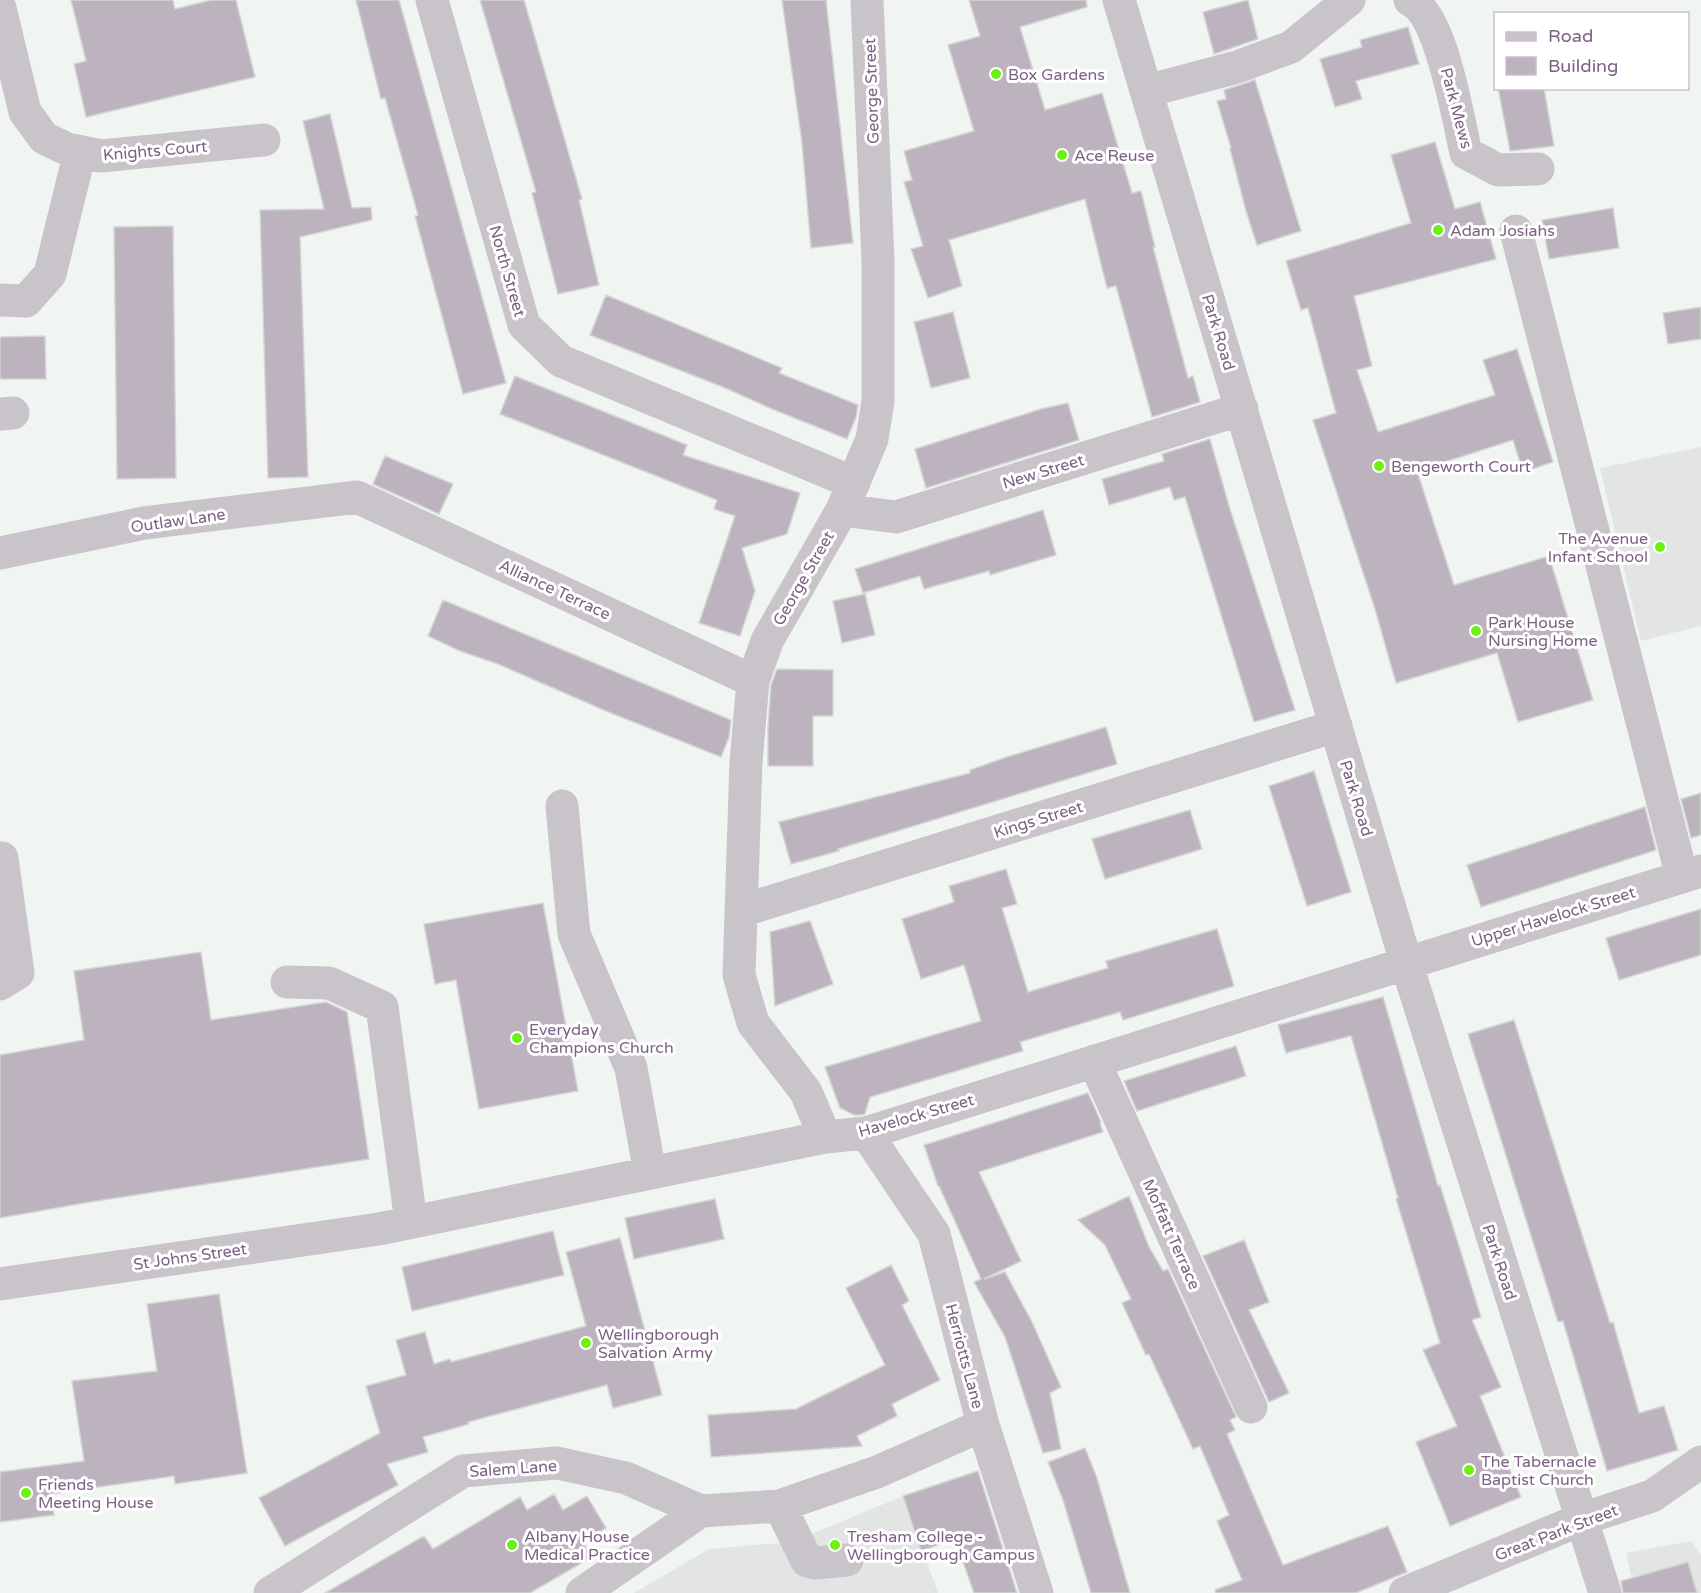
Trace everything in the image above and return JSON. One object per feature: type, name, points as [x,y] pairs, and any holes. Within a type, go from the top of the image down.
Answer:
[{"type":"street","name":"North Street","points":[[432,0],[524,325],[561,361],[848,497]]},
{"type":"street","name":"George Street","points":[[825,1137],[806,1092],[753,1023],[739,975],[746,762],[753,681],[767,642],[848,497],[872,439],[878,401],[878,261],[867,0]]},
{"type":"street","name":"Park Road","points":[[1119,0],[1406,962],[1605,1593]]},
{"type":"street","points":[[1147,91],[1237,67],[1291,46],[1349,0]]},
{"type":"street","name":"Park Mews","points":[[1410,0],[1418,4],[1438,38],[1466,153],[1498,170],[1538,169]]},
{"type":"street","name":"Knights Court","points":[[0,8],[25,112],[44,138],[67,149],[101,156],[264,140]]},
{"type":"street","points":[[0,300],[26,301],[50,274],[80,152]]},
{"type":"street","points":[[1516,231],[1691,874]]},
{"type":"street","name":"New Street","points":[[848,497],[896,517],[1242,409]]},
{"type":"street","name":"Alliance Terrace","points":[[357,497],[753,681]]},
{"type":"street","name":"Outlaw Lane","points":[[0,553],[144,524],[357,497]]},
{"type":"street","name":"Kings Street","points":[[741,911],[1336,726]]},
{"type":"street","points":[[562,806],[574,933],[631,1068],[650,1173]]},
{"type":"street","points":[[0,984],[18,973],[2,858]]},
{"type":"street","name":"Upper Havelock Street","points":[[1406,962],[1691,874]]},
{"type":"street","name":"Havelock Street","points":[[379,1229],[825,1137],[866,1133],[1406,962]]},
{"type":"street","points":[[287,982],[329,983],[382,1007],[411,1222]]},
{"type":"street","name":"Moffatt Terrace","points":[[1094,1061],[1251,1407]]},
{"type":"street","name":"Herriotts Lane","points":[[866,1133],[934,1234],[983,1425],[1037,1593]]},
{"type":"street","name":"St Johns Street","points":[[0,1284],[379,1229]]},
{"type":"street","name":"Salem Lane","points":[[270,1593],[463,1471],[557,1463],[626,1478],[701,1511],[780,1506],[877,1472],[983,1425]]},
{"type":"street","name":"Great Park Street","points":[[1406,1593],[1581,1519],[1652,1496],[1701,1462]]},
{"type":"street","points":[[780,1506],[807,1561],[816,1563],[847,1560]]},
{"type":"street","points":[[582,1593],[701,1511]]},
{"type":"shaded area","name":"The Avenue Infant School","points":[[1701,447],[1701,626],[1641,641],[1600,468]]},
{"type":"shaded area","name":"Tresham College - Wellingborough Campus","points":[[903,1496],[938,1593],[634,1593],[709,1549],[792,1542]]},
{"type":"shaded area","points":[[1691,1541],[1701,1555],[1701,1593],[1635,1593],[1626,1553]]},
{"type":"building","points":[[71,0],[173,0],[175,9],[211,0],[236,0],[255,77],[86,117],[74,64],[86,61]]},
{"type":"building","points":[[356,0],[399,0],[506,383],[463,394],[415,216],[418,215],[385,98],[381,99]]},
{"type":"building","points":[[480,0],[524,0],[582,199],[579,200],[599,285],[558,294],[532,193],[536,192]]},
{"type":"building","points":[[782,0],[826,0],[853,243],[811,248],[802,143]]},
{"type":"building","points":[[969,0],[1086,0],[1087,7],[1020,27],[1045,110],[1102,93],[1132,193],[1141,191],[1155,247],[1153,247],[1188,378],[1193,376],[1200,402],[1152,417],[1116,286],[1107,288],[1085,199],[949,240],[962,286],[928,298],[911,249],[923,246],[904,182],[912,180],[904,151],[974,131],[948,45],[980,36]]},
{"type":"building","points":[[1248,0],[1258,39],[1214,54],[1203,12]]},
{"type":"building","points":[[1408,27],[1419,64],[1356,81],[1362,99],[1335,107],[1320,59],[1362,47],[1360,40]]},
{"type":"building","points":[[1255,80],[1301,231],[1257,245],[1217,101],[1226,99],[1224,90]]},
{"type":"building","points":[[1498,90],[1544,90],[1554,146],[1510,151]]},
{"type":"building","points":[[330,114],[352,208],[371,207],[372,220],[300,237],[308,477],[268,478],[260,210],[324,209],[303,121]]},
{"type":"building","points":[[1435,142],[1455,209],[1480,202],[1496,259],[1354,296],[1372,366],[1357,370],[1378,432],[1495,395],[1483,360],[1517,349],[1553,462],[1523,472],[1513,440],[1417,471],[1454,585],[1549,556],[1593,700],[1518,722],[1497,653],[1396,683],[1375,609],[1313,420],[1336,413],[1308,308],[1301,310],[1286,261],[1411,223],[1391,155]]},
{"type":"building","points":[[1613,208],[1619,248],[1549,259],[1542,220]]},
{"type":"building","points":[[173,226],[176,478],[117,479],[114,227]]},
{"type":"building","points":[[606,295],[782,368],[779,373],[858,405],[847,439],[590,335]]},
{"type":"building","points":[[1701,307],[1701,339],[1668,344],[1663,313]]},
{"type":"building","points":[[953,312],[970,378],[931,388],[914,322]]},
{"type":"building","points":[[45,336],[46,379],[0,379],[0,337]]},
{"type":"building","points":[[515,376],[687,445],[683,455],[800,493],[787,534],[742,548],[755,591],[740,636],[699,623],[735,516],[714,509],[717,500],[500,414]]},
{"type":"building","points":[[1068,403],[1079,440],[926,488],[915,449],[1041,409]]},
{"type":"building","points":[[1210,439],[1229,506],[1295,710],[1254,722],[1185,497],[1174,500],[1170,487],[1109,505],[1102,479],[1164,461],[1162,454]]},
{"type":"building","points":[[385,456],[453,484],[439,514],[373,484]]},
{"type":"building","points":[[1043,510],[1056,555],[990,575],[989,571],[924,589],[920,576],[863,593],[855,569]]},
{"type":"building","points":[[865,594],[875,635],[842,643],[833,601]]},
{"type":"building","points":[[443,600],[731,720],[729,737],[721,757],[428,636]]},
{"type":"building","points":[[777,669],[833,670],[833,716],[813,716],[813,766],[768,766],[771,685]]},
{"type":"building","points":[[1106,727],[1117,764],[791,864],[779,822],[970,773],[970,770],[1007,757]]},
{"type":"building","points":[[1314,771],[1351,892],[1307,906],[1269,786]]},
{"type":"building","points":[[1701,793],[1701,835],[1691,838],[1681,799]]},
{"type":"building","points":[[1645,807],[1656,850],[1481,907],[1467,865]]},
{"type":"building","points":[[1190,810],[1202,849],[1105,879],[1092,839]]},
{"type":"building","points":[[1006,869],[1017,904],[1002,908],[1028,992],[1108,968],[1106,961],[1217,929],[1234,986],[1123,1020],[1120,1012],[1020,1042],[1023,1051],[870,1097],[865,1114],[862,1115],[854,1115],[840,1108],[825,1067],[981,1021],[964,965],[921,979],[902,919],[954,902],[949,886]]},
{"type":"building","name":"Everyday Champions Church","points":[[543,903],[578,1091],[479,1109],[456,980],[435,984],[424,924]]},
{"type":"building","points":[[1701,909],[1701,955],[1619,980],[1606,938]]},
{"type":"building","points":[[810,921],[833,984],[775,1006],[770,932]]},
{"type":"building","points":[[201,952],[211,1020],[326,1002],[347,1012],[369,1159],[0,1218],[0,1055],[84,1040],[74,971]]},
{"type":"building","points":[[1383,997],[1438,1186],[1440,1185],[1481,1317],[1472,1320],[1501,1387],[1480,1396],[1521,1497],[1450,1526],[1416,1442],[1457,1426],[1423,1350],[1440,1343],[1396,1199],[1398,1198],[1351,1036],[1286,1053],[1278,1025]]},
{"type":"building","points":[[1514,1020],[1610,1323],[1613,1322],[1639,1413],[1664,1406],[1678,1450],[1607,1471],[1563,1321],[1558,1322],[1468,1034]]},
{"type":"building","points":[[1236,1046],[1246,1076],[1137,1111],[1124,1081]]},
{"type":"building","points":[[1088,1093],[1103,1132],[979,1172],[1021,1261],[984,1279],[1005,1272],[1032,1322],[1061,1387],[1050,1393],[1061,1449],[1043,1453],[1005,1337],[974,1282],[981,1279],[938,1186],[924,1145]]},
{"type":"building","points":[[1129,1196],[1149,1247],[1163,1271],[1168,1269],[1236,1417],[1230,1420],[1235,1430],[1227,1434],[1283,1565],[1388,1526],[1407,1572],[1356,1593],[1216,1593],[1215,1590],[1242,1580],[1217,1521],[1229,1515],[1200,1446],[1193,1449],[1149,1354],[1146,1355],[1122,1303],[1131,1299],[1105,1245],[1078,1220]]},
{"type":"building","points":[[715,1199],[724,1239],[634,1259],[625,1218]]},
{"type":"building","points":[[553,1231],[564,1275],[412,1311],[402,1267]]},
{"type":"building","points":[[620,1238],[662,1395],[613,1408],[607,1385],[468,1422],[469,1424],[423,1437],[428,1452],[387,1464],[398,1485],[285,1546],[259,1498],[380,1433],[366,1386],[406,1375],[396,1340],[425,1332],[434,1364],[450,1359],[451,1362],[586,1326],[566,1252]]},
{"type":"building","points":[[1244,1240],[1269,1302],[1249,1310],[1289,1393],[1269,1402],[1203,1256]]},
{"type":"building","points":[[891,1265],[909,1301],[902,1305],[940,1380],[892,1404],[897,1416],[857,1436],[862,1446],[711,1457],[708,1415],[796,1409],[885,1365],[846,1288]]},
{"type":"building","points":[[219,1294],[247,1473],[175,1484],[174,1476],[51,1494],[54,1515],[0,1522],[0,1472],[84,1461],[72,1381],[157,1371],[147,1304]]},
{"type":"building","points":[[1085,1448],[1097,1478],[1130,1593],[1091,1593],[1063,1500],[1048,1462]]},
{"type":"building","points":[[978,1471],[1017,1593],[974,1593],[955,1539],[921,1551],[903,1496]]},
{"type":"building","name":"Albany House Medical Practice","points":[[554,1494],[563,1510],[587,1496],[606,1528],[583,1542],[592,1557],[530,1593],[325,1593],[424,1536],[433,1549],[520,1497],[527,1510]]},
{"type":"building","points":[[1688,1562],[1697,1593],[1623,1593],[1621,1581]]},
{"type":"place","name":"Box Gardens","points":[[996,74]]},
{"type":"place","name":"Ace Reuse","points":[[1062,155]]},
{"type":"place","name":"Adam Josiahs","points":[[1438,230]]},
{"type":"place","name":"Bengeworth Court","points":[[1379,466]]},
{"type":"place","name":"The Avenue Infant School","points":[[1660,547]]},
{"type":"place","name":"Park House Nursing Home","points":[[1476,631]]},
{"type":"place","name":"Everyday Champions Church","points":[[517,1038]]},
{"type":"place","name":"Wellingborough Salvation Army","points":[[586,1343]]},
{"type":"place","name":"The Tabernacle Baptist Church","points":[[1469,1470]]},
{"type":"place","name":"Friends Meeting House","points":[[26,1493]]},
{"type":"place","name":"Albany House Medical Practice","points":[[512,1545]]},
{"type":"place","name":"Tresham College - Wellingborough Campus","points":[[835,1545]]}]
